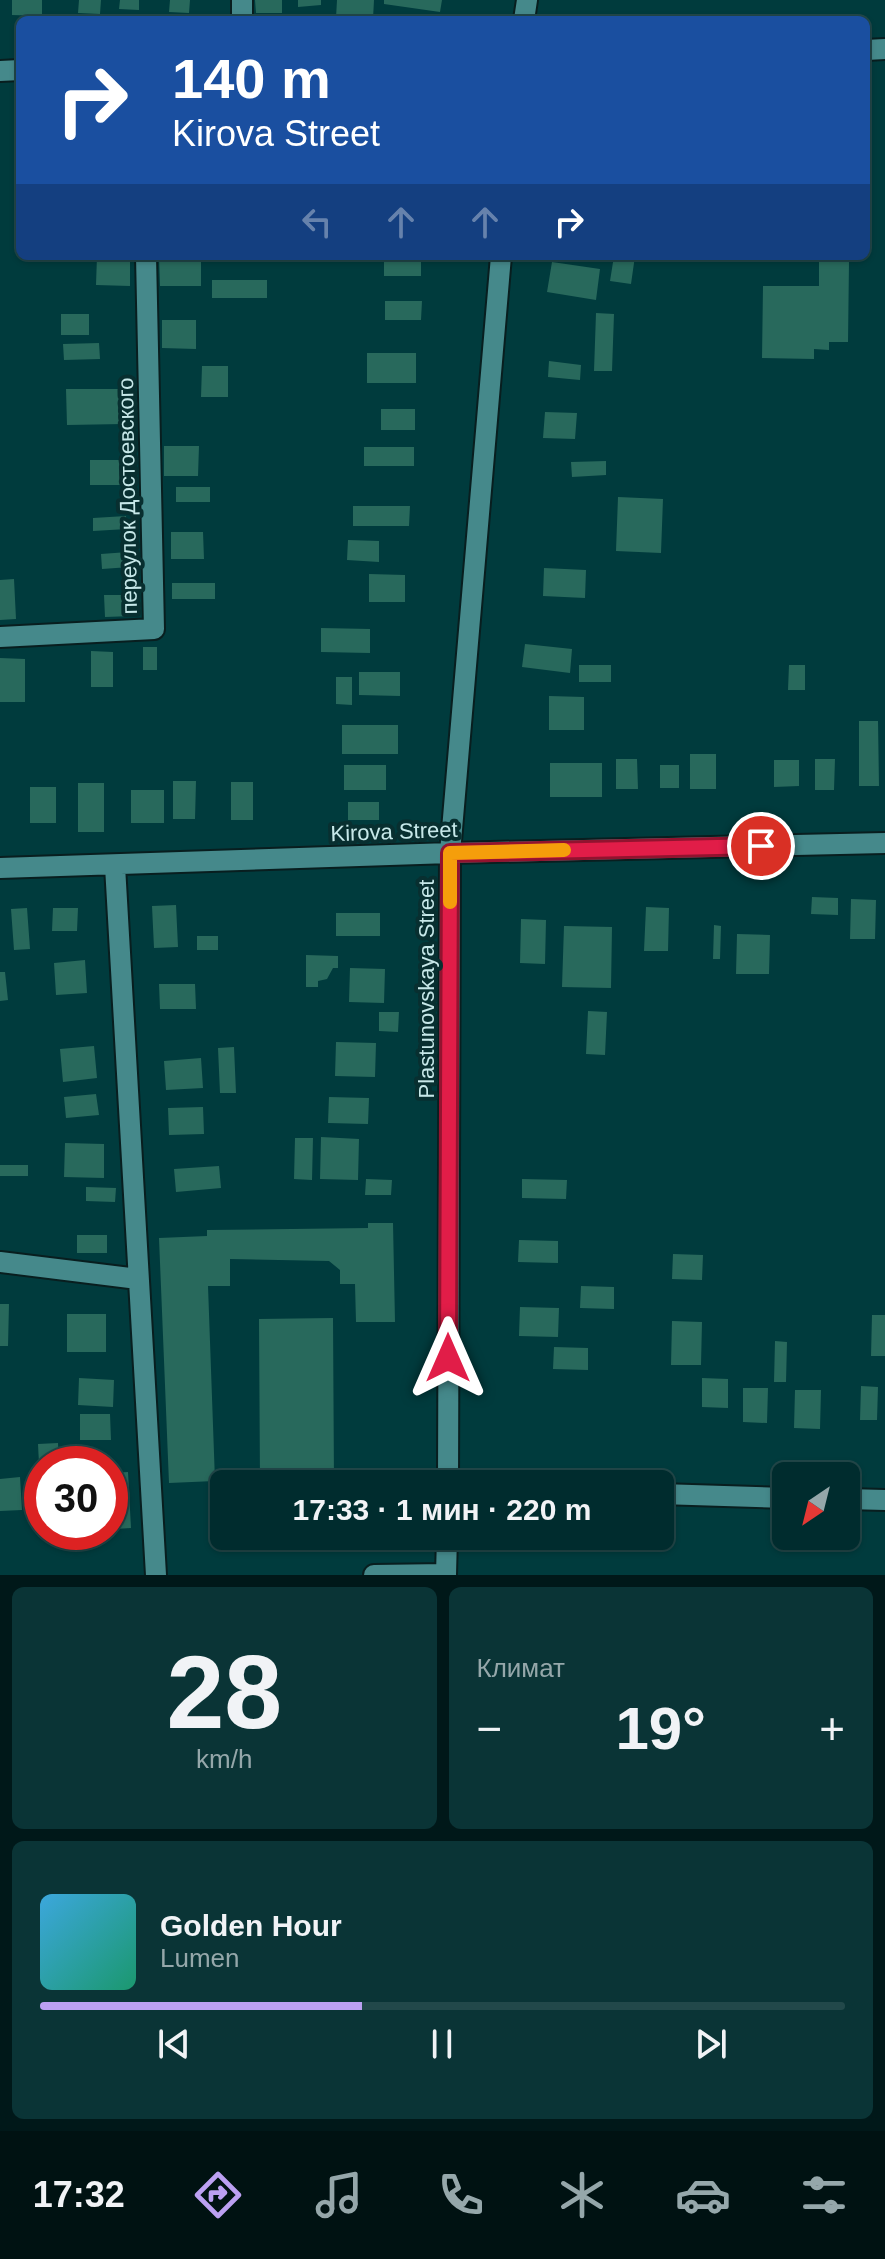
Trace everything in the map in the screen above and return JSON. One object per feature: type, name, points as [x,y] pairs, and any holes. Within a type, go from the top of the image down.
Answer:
[{"type":"street","name":"переулок Достоевского","points":[[0,637],[154,629],[146,260]]},
{"type":"street","name":"Plastunovskaya Street","points":[[448,1470],[450,853],[501,260]]},
{"type":"street","name":"Kirova Street","points":[[0,868],[885,843]]},
{"type":"street","points":[[115,866],[156,1575]]},
{"type":"street","points":[[0,1262],[138,1279]]},
{"type":"street","points":[[674,1494],[772,1498]]},
{"type":"street","points":[[860,1499],[885,1500]]},
{"type":"street","points":[[374,1575],[446,1575],[447,1550]]},
{"type":"building","points":[[12,0],[42,0],[42,16],[12,15]]},
{"type":"building","points":[[79,0],[101,0],[100,14],[78,13]]},
{"type":"building","points":[[120,0],[139,0],[139,10],[119,9]]},
{"type":"building","points":[[170,0],[190,0],[189,13],[169,12]]},
{"type":"building","points":[[255,0],[282,0],[282,13],[256,13]]},
{"type":"building","points":[[298,0],[321,0],[321,5],[298,7]]},
{"type":"building","points":[[337,0],[374,0],[373,16],[336,16]]},
{"type":"building","points":[[384,0],[442,0],[440,12],[384,4]]},
{"type":"building","points":[[97,260],[130,260],[130,286],[96,285]]},
{"type":"building","points":[[159,260],[201,260],[201,286],[160,286]]},
{"type":"building","points":[[384,260],[421,260],[421,276],[384,276]]},
{"type":"building","points":[[613,260],[634,260],[631,284],[610,281]]},
{"type":"building","points":[[552,262],[600,269],[596,300],[547,292]]},
{"type":"building","points":[[819,262],[849,262],[848,342],[829,342],[829,350],[814,349],[814,359],[762,358],[763,286],[819,286]]},
{"type":"building","points":[[212,280],[267,280],[267,298],[212,298]]},
{"type":"building","points":[[385,301],[422,301],[421,320],[385,320]]},
{"type":"building","points":[[596,313],[614,314],[612,371],[594,371]]},
{"type":"building","points":[[61,314],[89,314],[89,335],[61,335]]},
{"type":"building","points":[[162,320],[196,320],[196,349],[162,348]]},
{"type":"building","points":[[99,343],[100,359],[64,360],[63,344]]},
{"type":"building","points":[[367,353],[416,353],[416,383],[367,383]]},
{"type":"building","points":[[549,361],[581,365],[580,380],[548,377]]},
{"type":"building","points":[[202,366],[228,366],[228,397],[201,397]]},
{"type":"building","points":[[66,389],[123,389],[123,424],[67,425]]},
{"type":"building","points":[[381,409],[415,409],[415,430],[381,430]]},
{"type":"building","points":[[545,412],[577,413],[575,439],[543,438]]},
{"type":"building","points":[[164,446],[199,446],[198,476],[164,476]]},
{"type":"building","points":[[364,447],[414,447],[414,466],[364,466]]},
{"type":"building","points":[[90,460],[126,460],[126,485],[90,485]]},
{"type":"building","points":[[606,461],[606,475],[572,477],[571,462]]},
{"type":"building","points":[[176,487],[210,487],[210,502],[176,502]]},
{"type":"building","points":[[618,497],[663,499],[661,553],[616,551]]},
{"type":"building","points":[[353,506],[410,506],[409,526],[353,526]]},
{"type":"building","points":[[126,516],[127,529],[93,531],[93,518]]},
{"type":"building","points":[[171,532],[203,532],[204,559],[171,559]]},
{"type":"building","points":[[348,540],[379,541],[379,562],[347,560]]},
{"type":"building","points":[[128,552],[130,567],[102,569],[101,554]]},
{"type":"building","points":[[544,568],[586,570],[585,598],[543,596]]},
{"type":"building","points":[[369,574],[405,575],[405,602],[369,602]]},
{"type":"building","points":[[14,579],[16,619],[0,620],[0,580]]},
{"type":"building","points":[[172,583],[215,583],[215,599],[172,599]]},
{"type":"building","points":[[104,595],[132,595],[133,616],[105,617]]},
{"type":"building","points":[[321,628],[370,629],[370,653],[321,652]]},
{"type":"building","points":[[525,644],[572,649],[570,673],[522,667]]},
{"type":"building","points":[[143,647],[157,647],[157,670],[143,670]]},
{"type":"building","points":[[91,651],[113,652],[113,687],[91,687]]},
{"type":"building","points":[[0,658],[25,659],[25,702],[0,702]]},
{"type":"building","points":[[579,665],[611,665],[611,682],[579,682]]},
{"type":"building","points":[[789,665],[805,665],[805,690],[788,690]]},
{"type":"building","points":[[359,672],[400,672],[400,696],[359,695]]},
{"type":"building","points":[[336,677],[352,677],[352,705],[336,704]]},
{"type":"building","points":[[549,696],[584,697],[584,730],[549,730]]},
{"type":"building","points":[[859,721],[878,721],[879,786],[859,786]]},
{"type":"building","points":[[342,725],[398,725],[398,754],[342,754]]},
{"type":"building","points":[[690,754],[716,754],[716,789],[690,789]]},
{"type":"building","points":[[616,759],[637,759],[638,789],[616,789]]},
{"type":"building","points":[[815,759],[835,759],[834,790],[815,790]]},
{"type":"building","points":[[774,760],[799,760],[799,786],[774,787]]},
{"type":"building","points":[[550,763],[602,763],[602,797],[550,797]]},
{"type":"building","points":[[344,765],[386,765],[386,790],[344,790]]},
{"type":"building","points":[[660,765],[679,765],[679,788],[660,788]]},
{"type":"building","points":[[173,781],[196,781],[195,819],[173,819]]},
{"type":"building","points":[[231,782],[253,782],[253,820],[231,820]]},
{"type":"building","points":[[78,783],[104,783],[104,832],[78,832]]},
{"type":"building","points":[[30,787],[56,787],[56,823],[30,823]]},
{"type":"building","points":[[131,790],[164,790],[164,823],[131,823]]},
{"type":"building","points":[[348,802],[379,802],[379,820],[348,820]]},
{"type":"building","points":[[812,897],[838,898],[838,915],[811,914]]},
{"type":"building","points":[[851,899],[876,900],[875,939],[850,939]]},
{"type":"building","points":[[176,905],[178,947],[154,948],[152,906]]},
{"type":"building","points":[[646,907],[669,908],[668,951],[644,951]]},
{"type":"building","points":[[27,908],[30,949],[14,950],[11,909]]},
{"type":"building","points":[[53,908],[78,908],[77,931],[52,931]]},
{"type":"building","points":[[336,913],[380,913],[380,936],[336,936]]},
{"type":"building","points":[[521,919],[546,920],[545,964],[520,963]]},
{"type":"building","points":[[714,925],[721,926],[720,959],[713,959]]},
{"type":"building","points":[[564,926],[612,927],[611,988],[562,987]]},
{"type":"building","points":[[737,934],[770,935],[769,974],[736,974]]},
{"type":"building","points":[[197,936],[218,936],[218,950],[197,950]]},
{"type":"building","points":[[306,955],[338,956],[338,968],[333,968],[327,979],[318,981],[318,987],[306,987]]},
{"type":"building","points":[[85,960],[87,993],[56,995],[54,963]]},
{"type":"building","points":[[350,968],[385,969],[384,1003],[349,1002]]},
{"type":"building","points":[[0,972],[5,972],[8,1000],[0,1001]]},
{"type":"building","points":[[159,984],[195,984],[196,1009],[160,1009]]},
{"type":"building","points":[[588,1011],[607,1012],[605,1055],[586,1054]]},
{"type":"building","points":[[379,1012],[399,1012],[398,1032],[379,1031]]},
{"type":"building","points":[[336,1042],[376,1043],[375,1077],[335,1076]]},
{"type":"building","points":[[94,1046],[97,1078],[63,1082],[60,1049]]},
{"type":"building","points":[[234,1047],[236,1093],[220,1093],[218,1048]]},
{"type":"building","points":[[201,1058],[203,1088],[166,1090],[164,1061]]},
{"type":"building","points":[[96,1094],[99,1115],[66,1118],[64,1097]]},
{"type":"building","points":[[329,1097],[369,1098],[368,1124],[328,1123]]},
{"type":"building","points":[[203,1107],[204,1134],[169,1135],[168,1108]]},
{"type":"building","points":[[321,1137],[359,1139],[358,1180],[320,1179]]},
{"type":"building","points":[[295,1138],[313,1138],[312,1180],[294,1179]]},
{"type":"building","points":[[65,1143],[104,1144],[104,1178],[64,1177]]},
{"type":"building","points":[[0,1165],[28,1165],[28,1176],[0,1176]]},
{"type":"building","points":[[219,1166],[221,1188],[176,1192],[174,1169]]},
{"type":"building","points":[[366,1179],[392,1180],[391,1195],[365,1195]]},
{"type":"building","points":[[522,1179],[567,1180],[566,1199],[522,1198]]},
{"type":"building","points":[[86,1187],[116,1188],[115,1202],[86,1201]]},
{"type":"building","points":[[368,1223],[393,1223],[395,1322],[356,1322],[355,1284],[340,1284],[340,1270],[329,1261],[230,1259],[230,1286],[208,1286],[215,1470],[210,1470],[210,1481],[169,1483],[159,1238],[207,1236],[207,1230],[368,1228]]},
{"type":"building","points":[[77,1235],[107,1235],[107,1253],[77,1253]]},
{"type":"building","points":[[519,1240],[558,1241],[558,1263],[518,1262]]},
{"type":"building","points":[[673,1254],[703,1255],[702,1280],[672,1279]]},
{"type":"building","points":[[581,1286],[614,1287],[614,1309],[580,1308]]},
{"type":"building","points":[[0,1304],[9,1304],[8,1346],[0,1346]]},
{"type":"building","points":[[520,1307],[559,1308],[558,1337],[519,1336]]},
{"type":"building","points":[[67,1314],[106,1314],[106,1352],[67,1352]]},
{"type":"building","points":[[872,1315],[885,1315],[885,1356],[871,1356]]},
{"type":"building","points":[[333,1318],[334,1470],[260,1470],[259,1319]]},
{"type":"building","points":[[672,1321],[702,1322],[701,1365],[671,1365]]},
{"type":"building","points":[[775,1341],[787,1342],[786,1382],[774,1382]]},
{"type":"building","points":[[554,1347],[588,1348],[588,1370],[553,1369]]},
{"type":"building","points":[[79,1378],[114,1380],[113,1407],[78,1405]]},
{"type":"building","points":[[702,1378],[728,1379],[728,1408],[702,1407]]},
{"type":"building","points":[[861,1386],[878,1387],[877,1420],[860,1420]]},
{"type":"building","points":[[743,1388],[768,1388],[767,1423],[743,1422]]},
{"type":"building","points":[[795,1390],[821,1390],[820,1429],[794,1428]]},
{"type":"building","points":[[80,1414],[110,1414],[111,1440],[80,1440]]},
{"type":"building","points":[[58,1443],[58,1446],[38,1446]]},
{"type":"building","points":[[128,1472],[131,1528],[128,1528]]},
{"type":"building","points":[[20,1477],[22,1510],[0,1511],[0,1479]]},
{"type":"slow traffic","points":[[450,902],[450,853],[564,850]]},
{"type":"route","points":[[448,1358],[450,853],[761,846]]}]
